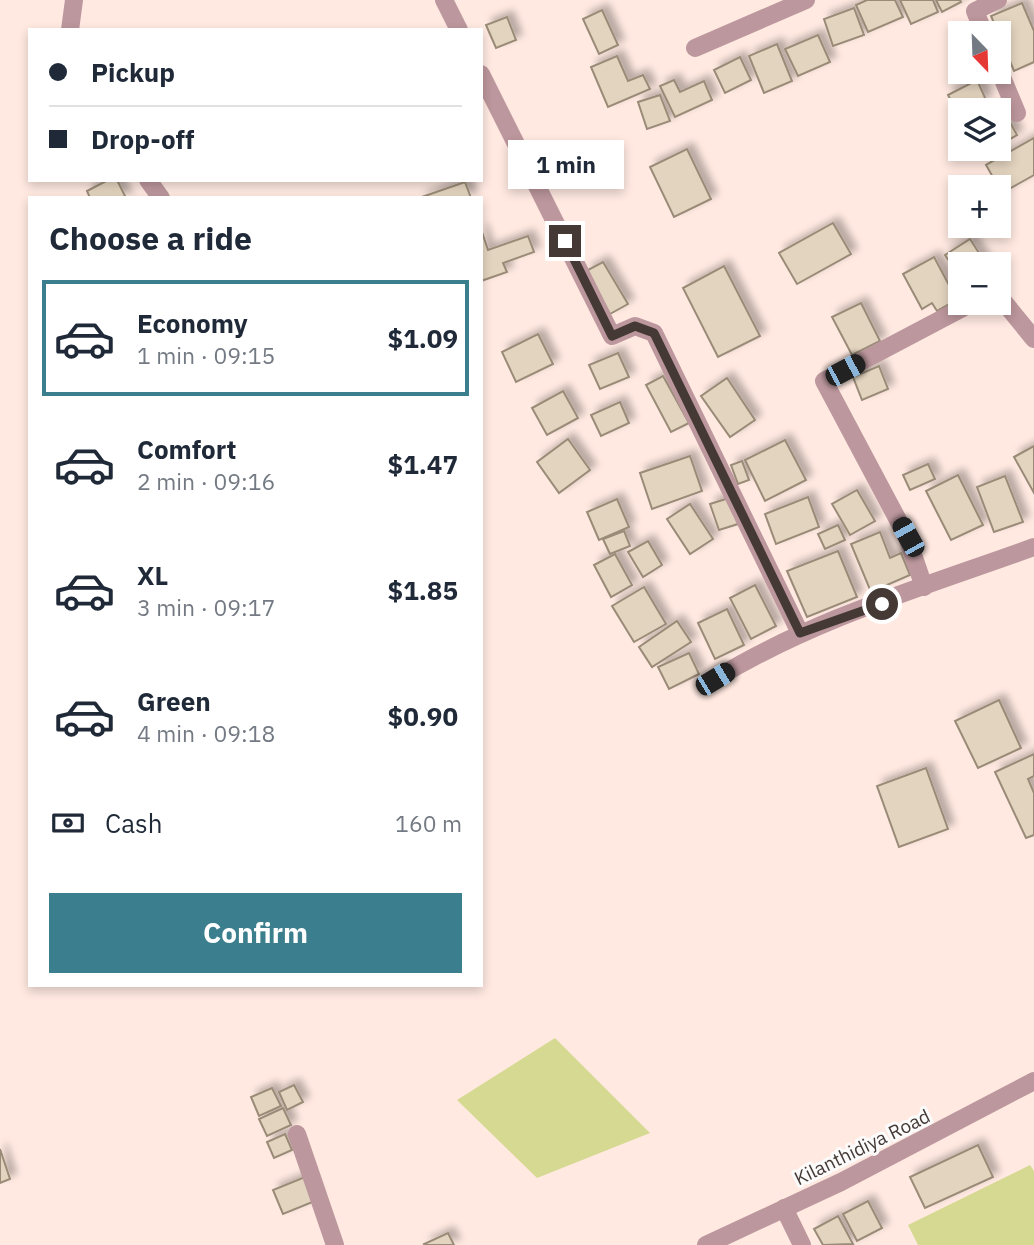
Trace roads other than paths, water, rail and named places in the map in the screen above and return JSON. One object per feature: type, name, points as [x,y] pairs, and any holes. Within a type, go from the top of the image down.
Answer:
[{"type":"street","points":[[70,28],[74,0]]},
{"type":"street","points":[[444,0],[458,28]]},
{"type":"street","points":[[695,48],[806,0]]},
{"type":"street","points":[[979,21],[975,11],[998,0]]},
{"type":"street","points":[[483,79],[612,336],[635,326],[654,333],[800,633]]},
{"type":"street","points":[[1005,84],[1017,113]]},
{"type":"street","points":[[150,182],[160,196]]},
{"type":"street","points":[[1011,311],[1034,339]]},
{"type":"street","points":[[924,587],[908,537],[824,381],[949,315]]},
{"type":"street","points":[[715,679],[758,653],[800,633],[1034,547]]},
{"type":"street","name":"Kilanthidiya Road","points":[[706,1245],[1015,1093],[1034,1081]]},
{"type":"street","points":[[297,1135],[335,1245]]},
{"type":"street","points":[[784,1208],[802,1245]]}]
